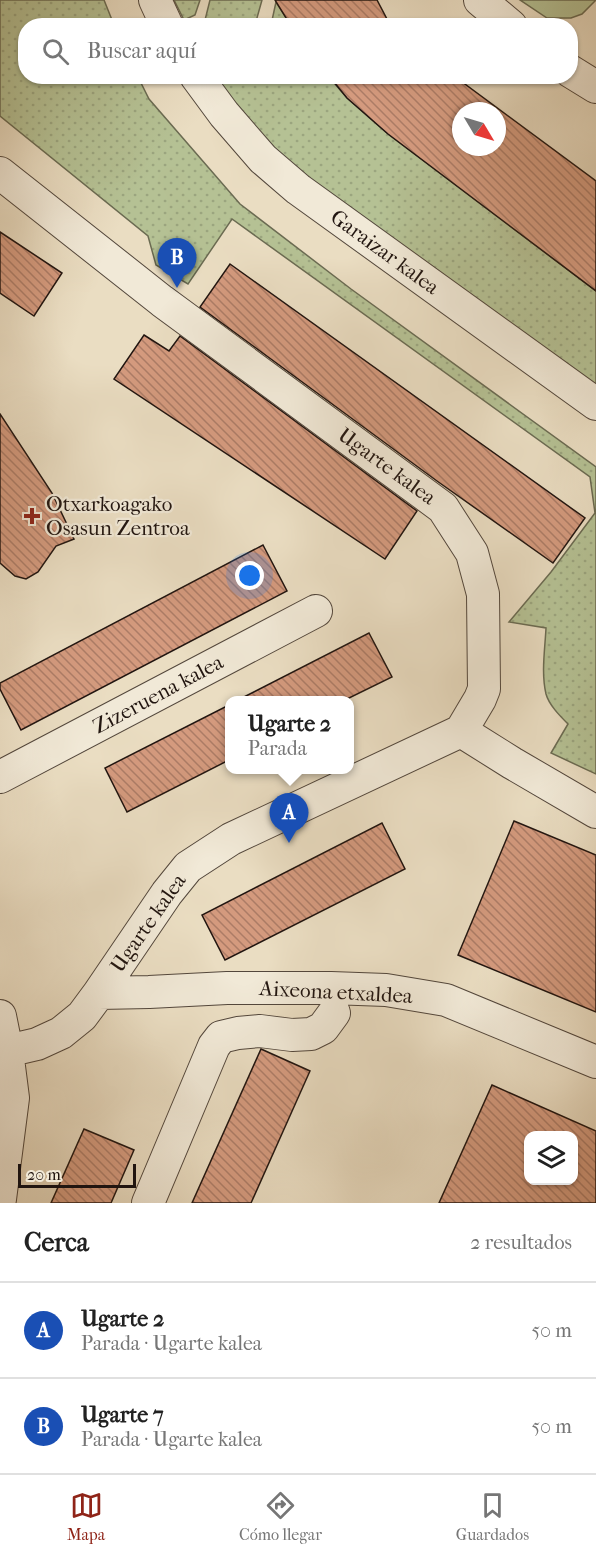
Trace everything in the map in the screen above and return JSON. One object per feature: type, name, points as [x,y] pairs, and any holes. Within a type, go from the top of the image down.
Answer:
[{"type":"street","points":[[155,0],[163,18]]},
{"type":"street","points":[[480,0],[501,18]]},
{"type":"street","points":[[578,76],[596,87]]},
{"type":"street","name":"Garaizar kalea","points":[[202,84],[262,159],[298,189],[596,404]]},
{"type":"street","name":"Ugarte kalea","points":[[0,172],[162,301],[443,508],[472,553],[483,594],[484,689],[461,731],[231,839],[188,867],[167,892],[82,1016],[61,1033],[38,1044],[7,1051]]},
{"type":"street","name":"Zizeruena kalea","points":[[0,777],[316,611]]},
{"type":"street","points":[[461,731],[512,764],[596,812]]},
{"type":"street","name":"Aixeona etxaldea","points":[[99,993],[227,988],[386,990],[446,1000],[596,1062]]},
{"type":"street","points":[[148,1203],[214,1046],[221,1037],[260,1030],[292,1035],[311,1034],[323,1028],[334,1013]]},
{"type":"street","points":[[0,1016],[13,1098],[0,1199]]},
{"type":"green space","points":[[0,0],[104,0],[111,18],[18,18],[18,84],[142,84],[149,99],[240,204],[351,289],[596,467],[596,774],[551,753],[568,724],[552,706],[546,694],[544,669],[546,628],[509,622],[551,572],[595,513],[590,477],[232,219],[188,284],[156,265],[148,236],[0,116]]},
{"type":"green space","points":[[174,0],[200,0],[195,15],[183,18]]},
{"type":"green space","points":[[210,0],[262,0],[257,18],[206,18]]},
{"type":"green space","points":[[520,0],[596,0],[582,14],[571,18],[547,18]]},
{"type":"green space","points":[[276,2],[286,18],[273,18]]},
{"type":"green space","points":[[215,84],[335,84],[347,98],[388,134],[596,291],[596,390],[271,157]]},
{"type":"building","points":[[275,0],[377,0],[386,18],[286,18]]},
{"type":"building","points":[[336,84],[465,84],[489,102],[452,102],[452,156],[506,156],[506,114],[596,181],[596,291],[388,134],[347,98]]},
{"type":"building","points":[[0,232],[62,273],[34,316],[0,293]]},
{"type":"building","points":[[230,264],[585,518],[553,563],[200,307]]},
{"type":"building","points":[[144,335],[169,351],[180,336],[417,511],[385,559],[114,379]]},
{"type":"building","name":"Otxarkoagako Osasun Zentroa","points":[[0,414],[52,493],[74,539],[56,546],[38,572],[26,579],[15,576],[0,563]]},
{"type":"building","points":[[263,545],[287,591],[21,730],[0,689],[0,683]]},
{"type":"building","points":[[369,633],[392,677],[353,696],[246,696]]},
{"type":"building","points":[[225,707],[225,762],[127,812],[105,768]]},
{"type":"building","points":[[514,821],[596,855],[596,1012],[458,955]]},
{"type":"building","points":[[382,823],[405,869],[225,960],[202,915]]},
{"type":"building","points":[[261,1049],[310,1071],[251,1203],[192,1203]]},
{"type":"building","points":[[492,1085],[596,1131],[596,1203],[439,1203]]},
{"type":"building","points":[[84,1129],[134,1150],[111,1203],[51,1203]]},
{"type":"place","name":"Ugarte 7","points":[[177,288]]},
{"type":"place","name":"Otxarkoagako Osasun Zentroa","points":[[32,516]]},
{"type":"place","name":"Ugarte 2","points":[[289,843]]}]
